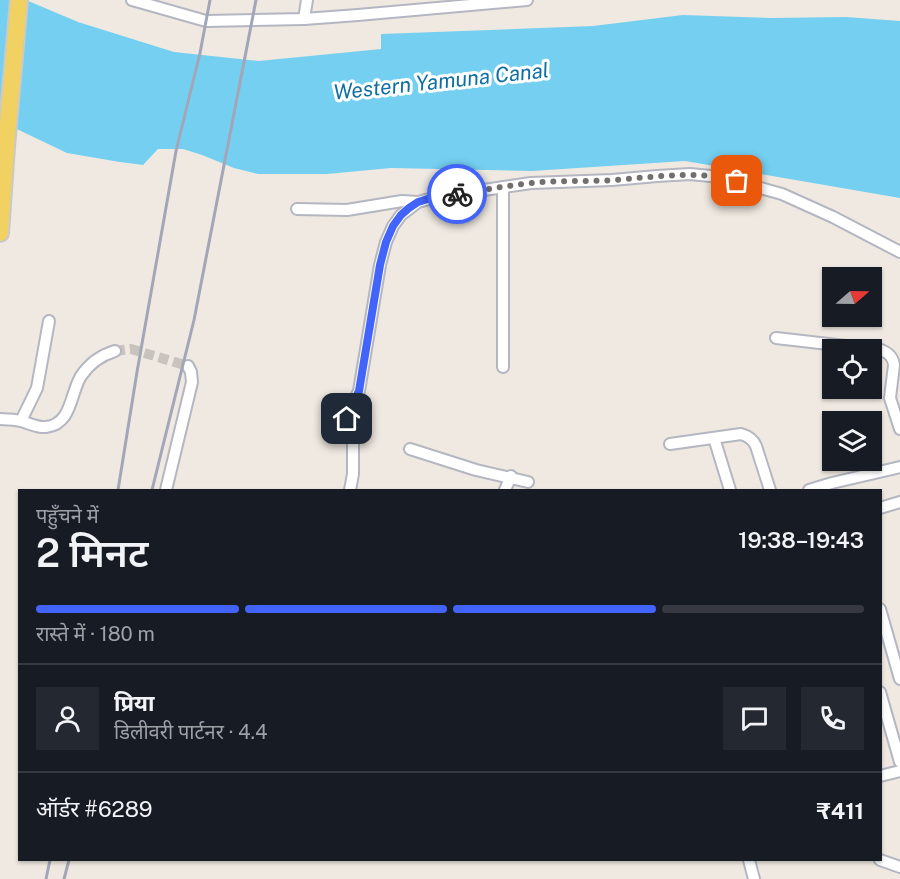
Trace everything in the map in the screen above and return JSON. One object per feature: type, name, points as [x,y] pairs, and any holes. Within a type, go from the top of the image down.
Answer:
[{"type":"main road","points":[[0,233],[19,0]]},
{"type":"street","points":[[132,0],[206,21],[304,19],[399,12],[452,3],[527,0]]},
{"type":"street","points":[[304,19],[307,0]]},
{"type":"street","points":[[399,12],[400,0]]},
{"type":"street","points":[[350,489],[353,474],[353,443],[347,419],[359,391],[380,265],[393,226],[401,215],[418,202],[437,196],[531,183],[690,174],[721,177],[782,194],[833,217],[900,252]]},
{"type":"street","points":[[503,187],[503,367]]},
{"type":"street","points":[[297,209],[347,210],[402,201],[418,202]]},
{"type":"street","points":[[21,421],[37,388],[49,321]]},
{"type":"street","points":[[776,338],[881,350],[890,354],[894,361],[890,398],[900,429]]},
{"type":"street","points":[[0,420],[21,421],[39,427],[49,427],[60,423],[66,416],[78,383],[86,369],[104,355],[115,351]]},
{"type":"street","points":[[166,489],[192,382],[188,366]]},
{"type":"street","points":[[670,444],[741,434],[752,439],[756,446],[770,489]]},
{"type":"street","points":[[714,438],[730,489]]},
{"type":"street","points":[[410,449],[476,470],[528,482]]},
{"type":"street","points":[[812,489],[900,467]]},
{"type":"street","points":[[505,489],[511,477]]},
{"type":"street","points":[[882,507],[900,502]]},
{"type":"street","points":[[882,615],[900,679]]},
{"type":"street","points":[[888,633],[900,628]]},
{"type":"street","points":[[882,699],[900,762]]},
{"type":"street","points":[[882,776],[900,771]]},
{"type":"street","points":[[749,861],[754,879]]},
{"type":"street","points":[[882,861],[900,867]]},
{"type":"water","name":"Western Yamuna Canal","points":[[0,0],[26,0],[78,22],[174,52],[259,61],[381,49],[381,34],[593,26],[683,15],[771,18],[846,17],[900,21],[900,198],[685,161],[532,171],[391,168],[327,174],[258,174],[234,168],[183,149],[158,149],[143,165],[67,153],[0,121]]},
{"type":"tunnel","points":[[115,351],[131,349],[188,366]]},
{"type":"railway","points":[[118,489],[176,151],[200,53],[210,0]]},
{"type":"railway","points":[[152,489],[194,320],[256,0]]},
{"type":"railway","points":[[46,879],[50,861]]},
{"type":"railway","points":[[64,879],[69,861]]},
{"type":"way so far","points":[[457,194],[531,183],[690,174],[737,181]]},
{"type":"route","points":[[347,419],[359,391],[380,265],[393,226],[401,215],[418,202],[437,196],[457,194]]}]
